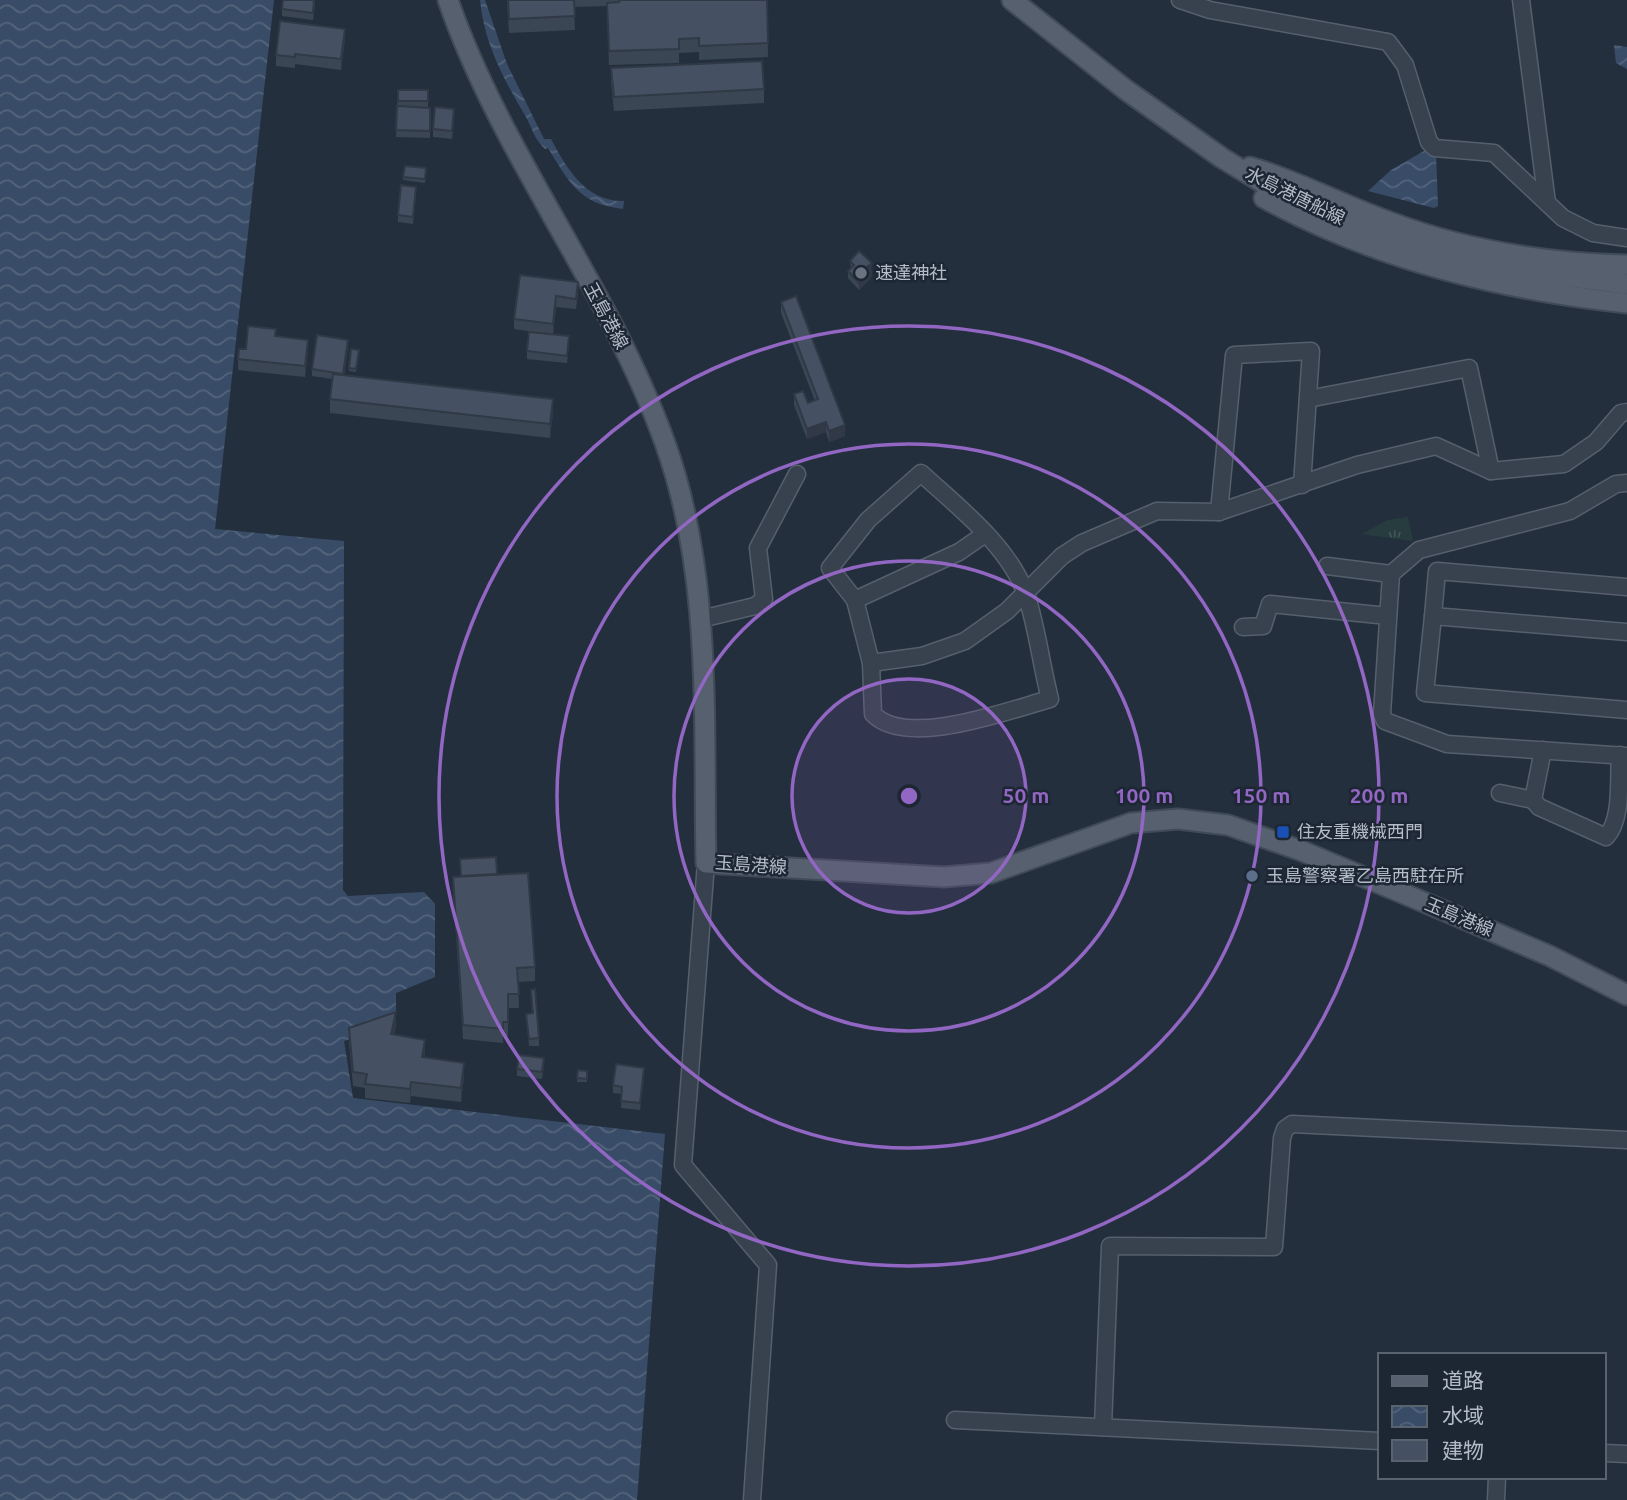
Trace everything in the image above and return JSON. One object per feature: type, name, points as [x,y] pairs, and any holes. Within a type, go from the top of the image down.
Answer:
[{"type":"main road","name":"玉島港線","points":[[448,0],[466,52],[503,130],[604,312],[640,382],[666,443],[686,514],[701,619],[706,863],[944,877],[991,873],[1131,823],[1178,819],[1228,825],[1302,851],[1433,906],[1550,956],[1627,995]]},
{"type":"main road","name":"水島港唐船線","points":[[1012,0],[1126,90],[1222,158],[1303,203],[1394,239],[1507,269],[1627,284]]},
{"type":"main road","points":[[1222,158],[1277,175],[1392,223],[1480,248],[1591,264],[1627,265]]},
{"type":"main road","points":[[1222,158],[1259,195],[1307,222],[1391,256],[1498,282],[1627,303]]},
{"type":"street","points":[[1180,0],[1210,10],[1388,43],[1405,65],[1429,142],[1435,148],[1494,153],[1563,218],[1593,233],[1627,238]]},
{"type":"street","points":[[1521,0],[1548,203]]},
{"type":"street","points":[[1219,512],[1234,355],[1311,351],[1302,485]]},
{"type":"street","points":[[1308,399],[1469,368],[1491,471]]},
{"type":"street","points":[[871,663],[922,656],[965,641],[985,629],[1062,556],[1082,543],[1157,511],[1219,512],[1357,464],[1436,446],[1491,471],[1564,464],[1596,442],[1621,413],[1627,412]]},
{"type":"street","points":[[921,472],[985,534],[1008,562],[1025,593],[1050,699],[948,727],[897,726],[881,722],[873,714],[871,663],[855,600],[831,568],[868,520],[921,472]]},
{"type":"street","points":[[701,619],[755,606],[764,599],[758,548],[797,474]]},
{"type":"street","points":[[1500,793],[1534,800],[1539,807],[1606,837],[1613,830],[1623,755],[1447,744],[1385,721],[1382,714],[1391,574],[1419,550],[1570,511],[1616,484],[1627,482]]},
{"type":"street","points":[[855,600],[959,552],[985,534]]},
{"type":"street","points":[[1327,566],[1391,574]]},
{"type":"street","points":[[1627,587],[1437,571],[1425,692],[1627,710]]},
{"type":"street","points":[[1242,627],[1263,626],[1270,604],[1388,616]]},
{"type":"street","points":[[1433,616],[1627,632]]},
{"type":"street","points":[[1534,800],[1543,750]]},
{"type":"street","points":[[706,863],[683,1165],[768,1265],[752,1500]]},
{"type":"street","points":[[1103,1427],[1110,1246],[1274,1247],[1282,1138],[1285,1129],[1292,1124],[1627,1140]]},
{"type":"street","points":[[955,1420],[1378,1441]]},
{"type":"street","points":[[1606,1453],[1627,1454]]},
{"type":"street","points":[[1496,1500],[1497,1479]]},
{"type":"green space","points":[[1408,517],[1413,541],[1362,534],[1388,520]]},
{"type":"water","points":[[0,0],[274,0],[215,529],[344,541],[343,890],[348,896],[424,892],[435,904],[435,977],[396,993],[396,1024],[344,1041],[353,1098],[665,1134],[637,1500],[0,1500]]},
{"type":"water","points":[[480,0],[485,0],[507,64],[544,139],[551,139],[571,172],[588,190],[611,200],[624,201],[623,209],[596,202],[585,196],[569,181],[548,148],[545,149],[538,142],[496,61],[482,16]]},
{"type":"water","points":[[1614,45],[1627,47],[1627,69],[1616,63]]},
{"type":"water","points":[[1424,151],[1436,153],[1438,206],[1434,208],[1368,191],[1391,170]]},
{"type":"building","points":[[283,0],[314,0],[313,13],[282,9]]},
{"type":"building","points":[[508,0],[574,0],[575,16],[509,19]]},
{"type":"building","points":[[619,0],[767,0],[768,43],[699,46],[699,38],[679,39],[679,49],[609,51],[607,3]]},
{"type":"building","points":[[280,21],[345,29],[341,59],[295,54],[295,57],[276,55]]},
{"type":"building","points":[[762,61],[764,89],[614,97],[611,68]]},
{"type":"building","points":[[398,90],[428,90],[428,101],[398,101]]},
{"type":"building","points":[[397,106],[430,108],[430,131],[396,130]]},
{"type":"building","points":[[435,107],[454,109],[452,131],[433,129]]},
{"type":"building","points":[[405,166],[426,168],[425,179],[403,177]]},
{"type":"building","points":[[401,185],[416,187],[413,217],[398,215]]},
{"type":"building","name":"速達神社","points":[[859,251],[872,263],[867,267],[871,271],[859,283],[848,271],[854,265],[850,261]]},
{"type":"building","points":[[520,275],[578,282],[576,299],[556,296],[553,324],[514,319]]},
{"type":"building","points":[[796,296],[845,425],[829,431],[826,422],[807,429],[794,394],[803,391],[808,403],[818,399],[781,302]]},
{"type":"building","points":[[248,326],[276,329],[275,336],[308,340],[305,366],[238,359],[239,349],[246,349]]},
{"type":"building","points":[[529,332],[569,336],[567,356],[527,351]]},
{"type":"building","points":[[317,335],[348,340],[343,374],[312,369]]},
{"type":"building","points":[[351,349],[359,350],[356,369],[349,368]]},
{"type":"building","points":[[333,374],[553,399],[550,424],[330,399]]},
{"type":"building","points":[[496,857],[497,874],[461,876],[460,859]]},
{"type":"building","points":[[528,873],[535,967],[517,968],[519,994],[508,994],[508,1022],[503,1022],[503,1029],[463,1025],[453,877]]},
{"type":"building","points":[[535,989],[539,1038],[529,1039],[526,1014],[533,1013],[531,990]]},
{"type":"building","points":[[396,1012],[391,1034],[425,1040],[422,1057],[464,1063],[461,1088],[411,1082],[410,1089],[365,1084],[367,1074],[353,1072],[349,1028]]},
{"type":"building","points":[[519,1055],[544,1058],[542,1072],[517,1069]]},
{"type":"building","points":[[616,1064],[644,1068],[640,1103],[621,1101],[622,1087],[613,1085]]},
{"type":"building","points":[[578,1070],[587,1071],[587,1079],[577,1078]]},
{"type":"place","name":"速達神社","points":[[861,273]]},
{"type":"place","name":"住友重機械西門","points":[[1283,832]]},
{"type":"place","name":"玉島警察署乙島西駐在所","points":[[1252,876]]}]
